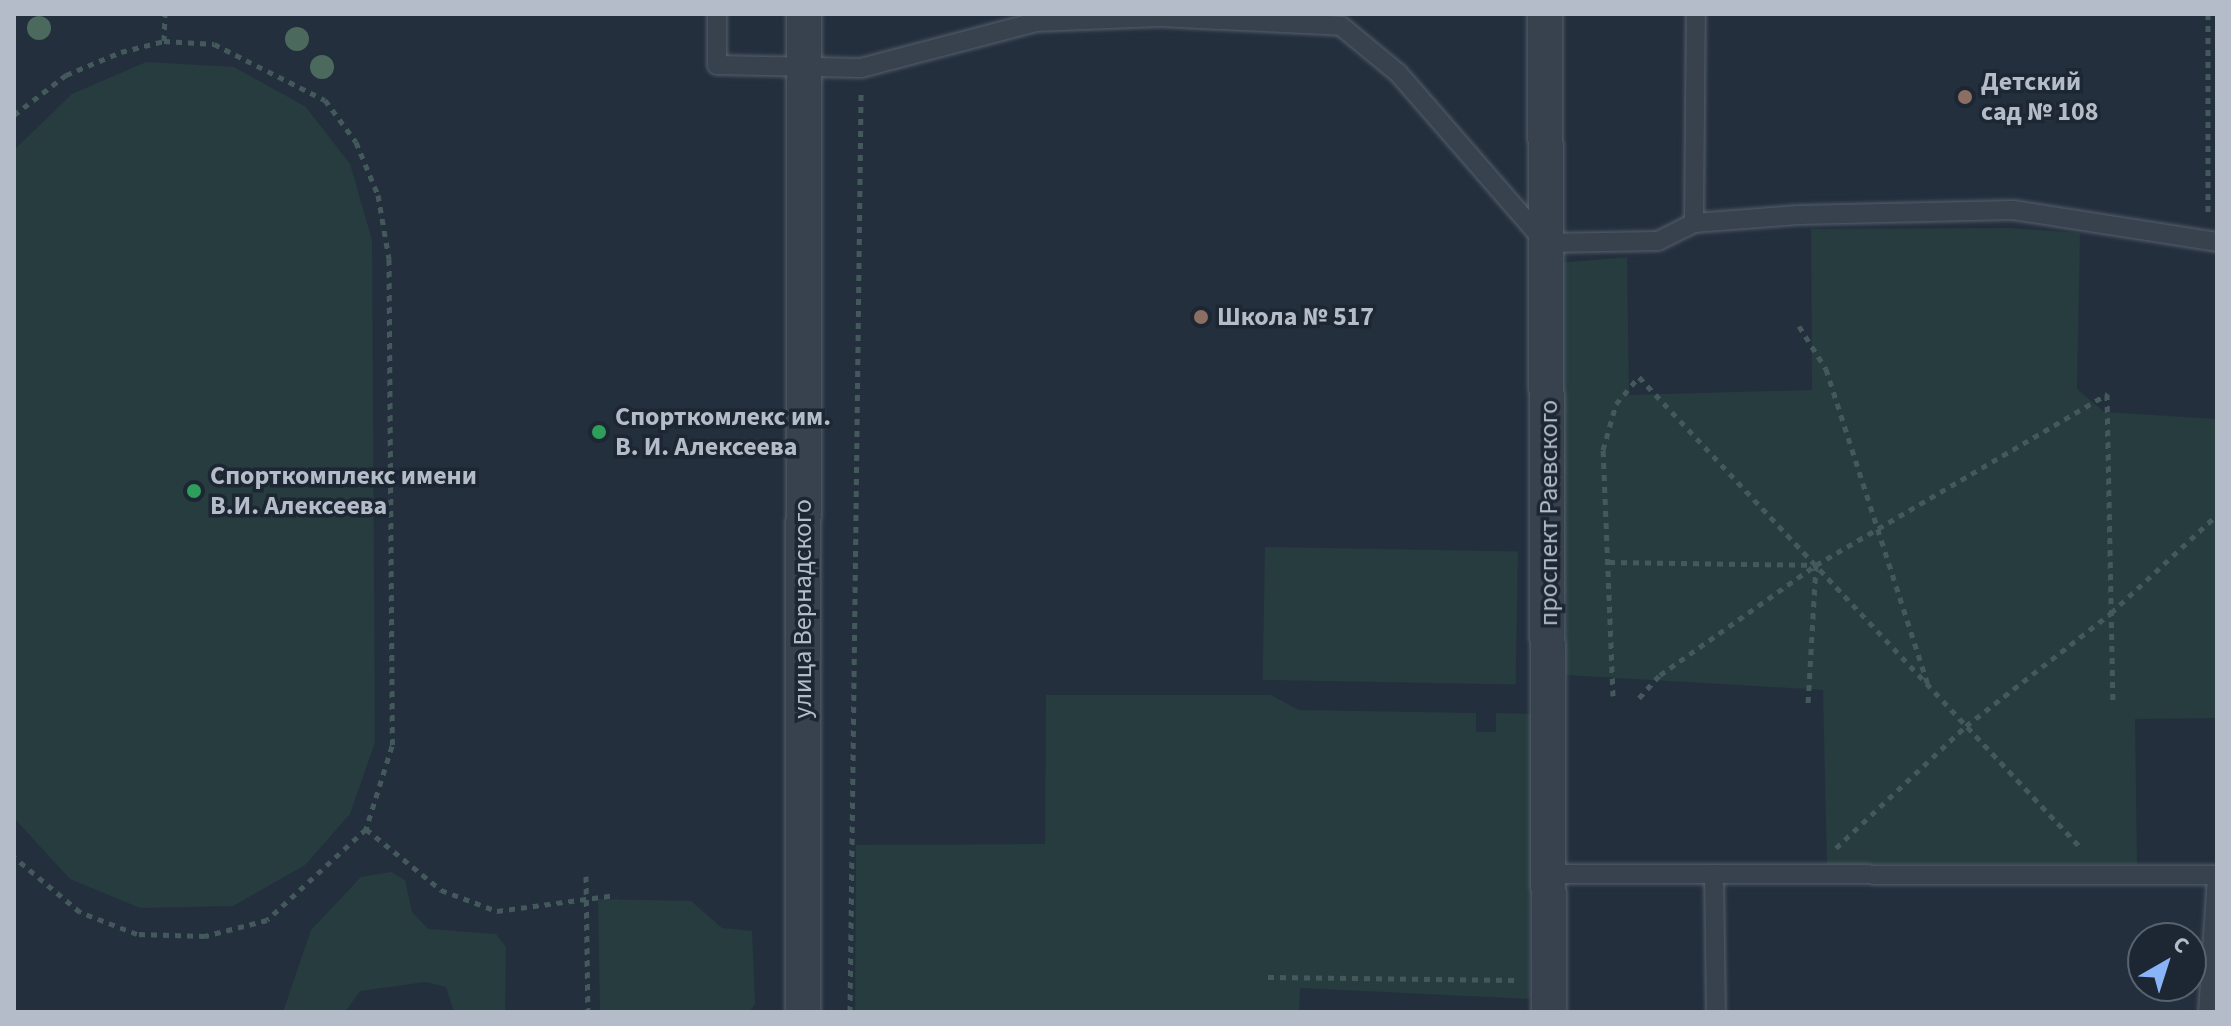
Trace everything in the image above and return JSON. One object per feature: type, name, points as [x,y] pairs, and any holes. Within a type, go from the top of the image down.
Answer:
[{"type":"street","name":"улица Вернадского","points":[[803,1012],[804,14]]},
{"type":"street","name":"проспект Раевского","points":[[1545,14],[1548,996]]},
{"type":"lane","points":[[717,14],[717,65],[861,68],[1036,22],[1160,16],[1341,26],[1398,73],[1546,243],[1658,241],[1694,223],[2013,210],[2213,241]]},
{"type":"lane","points":[[1694,223],[1696,14]]},
{"type":"lane","points":[[1549,874],[2217,875],[2208,1012]]},
{"type":"lane","points":[[1714,874],[1716,1012]]},
{"type":"path","points":[[164,41],[165,14]]},
{"type":"path","points":[[2208,14],[2213,241]]},
{"type":"path","points":[[14,115],[66,75],[164,41],[214,44],[325,100],[356,142],[378,195],[389,259],[392,746],[366,829],[267,920],[205,936],[137,934],[80,912],[14,857]]},
{"type":"path","points":[[850,1012],[861,68]]},
{"type":"path","points":[[1799,326],[1826,369],[1929,687]]},
{"type":"path","points":[[1613,696],[1603,450],[1616,404],[1639,377],[1966,726],[2112,875]]},
{"type":"path","points":[[1639,698],[1660,675],[1816,565],[2107,394],[2113,705]]},
{"type":"path","points":[[1810,874],[1966,726],[2111,613],[2217,515]]},
{"type":"path","points":[[1609,562],[1816,565]]},
{"type":"path","points":[[1808,704],[1816,565]]},
{"type":"path","points":[[366,829],[441,890],[497,911],[587,894],[616,895]]},
{"type":"path","points":[[586,876],[588,1012]]},
{"type":"path","points":[[1268,977],[1548,996]]},
{"type":"green space","name":"Спорткомплекс имени В.И. Алексеева","points":[[146,62],[234,67],[306,107],[350,164],[372,240],[375,742],[350,814],[305,865],[233,906],[140,908],[70,879],[14,818],[14,150],[72,94]]},
{"type":"green space","points":[[2009,228],[2080,233],[2077,389],[2104,412],[2217,419],[2217,718],[2135,719],[2137,864],[1827,864],[1823,690],[1566,675],[1559,263],[1627,257],[1629,395],[1812,390],[1811,229]]},
{"type":"green space","points":[[1265,547],[1518,551],[1516,684],[1263,680]]},
{"type":"green space","points":[[1046,695],[1271,695],[1299,710],[1476,713],[1476,732],[1496,732],[1496,713],[1532,714],[1530,999],[1300,988],[1299,1012],[855,1012],[856,845],[1045,844]]},
{"type":"green space","points":[[391,872],[405,880],[412,912],[428,929],[496,934],[506,947],[505,1012],[454,1012],[446,987],[426,982],[360,991],[345,1012],[283,1012],[311,930],[361,877]]},
{"type":"green space","points":[[598,899],[691,901],[722,928],[752,931],[755,1004],[749,1012],[600,1012]]},
{"type":"place","name":"Детский сад № 108","points":[[1965,97]]},
{"type":"place","name":"Школа № 517","points":[[1201,317]]},
{"type":"place","name":"Спорткомлекс им. В. И. Алексеева","points":[[599,432]]},
{"type":"place","name":"Спорткомплекс имени В.И. Алексеева","points":[[194,491]]}]
